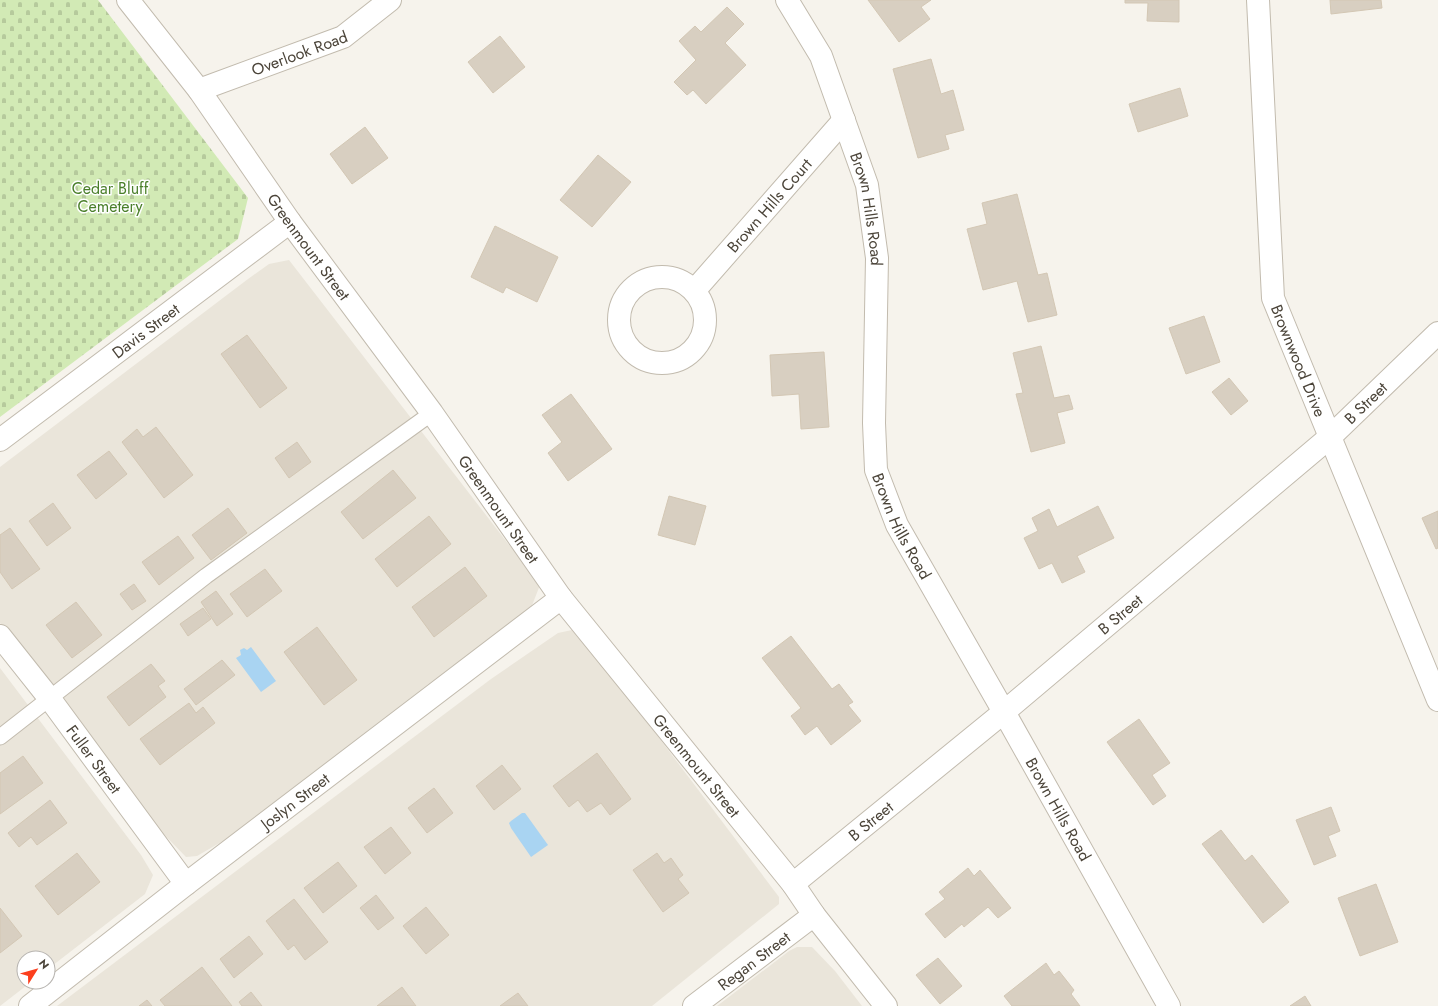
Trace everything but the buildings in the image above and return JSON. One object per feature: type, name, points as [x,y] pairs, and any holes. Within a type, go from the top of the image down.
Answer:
[{"type":"street","name":"Greenmount Street","points":[[128,0],[199,90],[290,222],[432,413],[561,598],[793,884],[814,915],[886,1006]]},
{"type":"street","name":"Overlook Road","points":[[199,90],[343,37],[390,0]]},
{"type":"street","name":"Brown Hills Road","points":[[787,0],[821,56],[867,185],[877,258],[874,423],[876,470],[897,525],[1169,1006]]},
{"type":"street","name":"Brownwood Drive","points":[[1258,0],[1273,298],[1438,700]]},
{"type":"street","name":"Brown Hills Court","points":[[694,291],[844,120]]},
{"type":"street","name":"Davis Street","points":[[0,440],[290,222]]},
{"type":"street","name":"B Street","points":[[793,884],[1004,712],[1330,438],[1438,333]]},
{"type":"street","name":"Joslyn Street","points":[[30,1006],[186,884],[561,598]]},
{"type":"street","name":"Fuller Street","points":[[0,636],[50,699],[186,884]]},
{"type":"street","name":"Regan Street","points":[[694,1006],[814,915]]},
{"type":"lane","points":[[0,737],[206,576],[432,413]]},
{"type":"shaded area","points":[[289,260],[540,585],[531,608],[427,685],[223,841],[197,856],[186,857],[152,822],[0,623],[0,467],[248,279],[269,264]]},
{"type":"shaded area","points":[[572,630],[586,641],[779,897],[779,904],[652,1006],[57,1006],[491,679],[558,633]]},
{"type":"shaded area","points":[[0,668],[141,855],[153,875],[145,894],[56,963],[56,950],[16,950],[16,990],[21,990],[0,1006]]},
{"type":"shaded area","points":[[797,947],[812,947],[835,971],[862,1006],[717,1006],[789,951]]},
{"type":"green space","name":"Cedar Bluff Cemetery","points":[[0,0],[98,0],[248,198],[238,239],[0,417]]},
{"type":"water","points":[[251,647],[276,681],[261,692],[236,658],[241,655],[240,650],[244,648],[247,650]]},
{"type":"water","points":[[522,813],[525,813],[548,845],[531,857],[509,823]]}]
